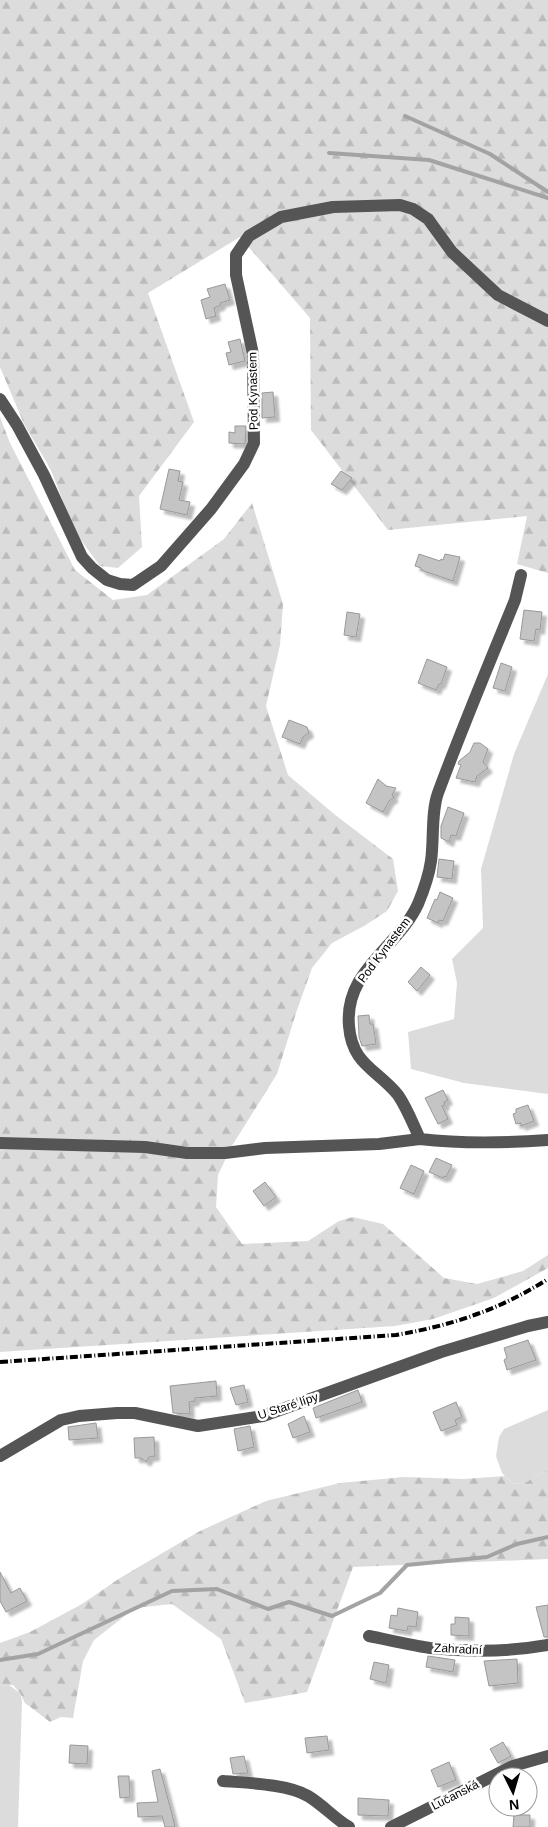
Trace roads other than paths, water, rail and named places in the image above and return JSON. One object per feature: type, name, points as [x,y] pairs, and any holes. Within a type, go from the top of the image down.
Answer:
[{"type":"street","name":"Pod Kynastem","points":[[0,399],[17,425],[44,475],[82,557],[107,580],[132,585],[161,566],[211,509],[244,464],[254,443],[254,354],[236,275],[236,255],[249,236],[281,217],[333,207],[400,205],[412,209],[428,219],[452,252],[498,295],[548,321]]},
{"type":"street","name":"Pod Kynastem","points":[[420,1139],[397,1094],[366,1065],[352,1044],[348,1024],[351,995],[370,964],[403,926],[417,905],[431,860],[437,795],[515,600],[521,575]]},
{"type":"street","points":[[0,1143],[145,1147],[188,1153],[225,1153],[265,1148],[379,1144],[420,1139],[455,1143],[496,1144],[548,1140]]},
{"type":"street","name":"U Staré lípy","points":[[0,1456],[61,1420],[79,1416],[135,1413],[198,1426],[263,1416],[441,1352],[528,1326],[548,1322]]},
{"type":"street","name":"Zahradní","points":[[369,1636],[428,1648],[475,1652],[532,1648],[548,1644]]},
{"type":"street","name":"Lučanská","points":[[391,1827],[513,1766],[548,1756]]},
{"type":"street","points":[[223,1780],[275,1786],[308,1796],[337,1820],[349,1827]]},
{"type":"waterway","points":[[405,116],[490,154],[548,192]]},
{"type":"waterway","points":[[329,153],[429,160],[548,198]]},
{"type":"waterway","points":[[0,1660],[38,1654],[172,1591],[217,1589],[268,1609],[289,1602],[332,1616],[380,1593],[407,1565],[487,1557],[517,1544],[548,1537]]},
{"type":"railway","points":[[0,1362],[396,1335],[475,1315],[512,1299],[548,1279]]}]
